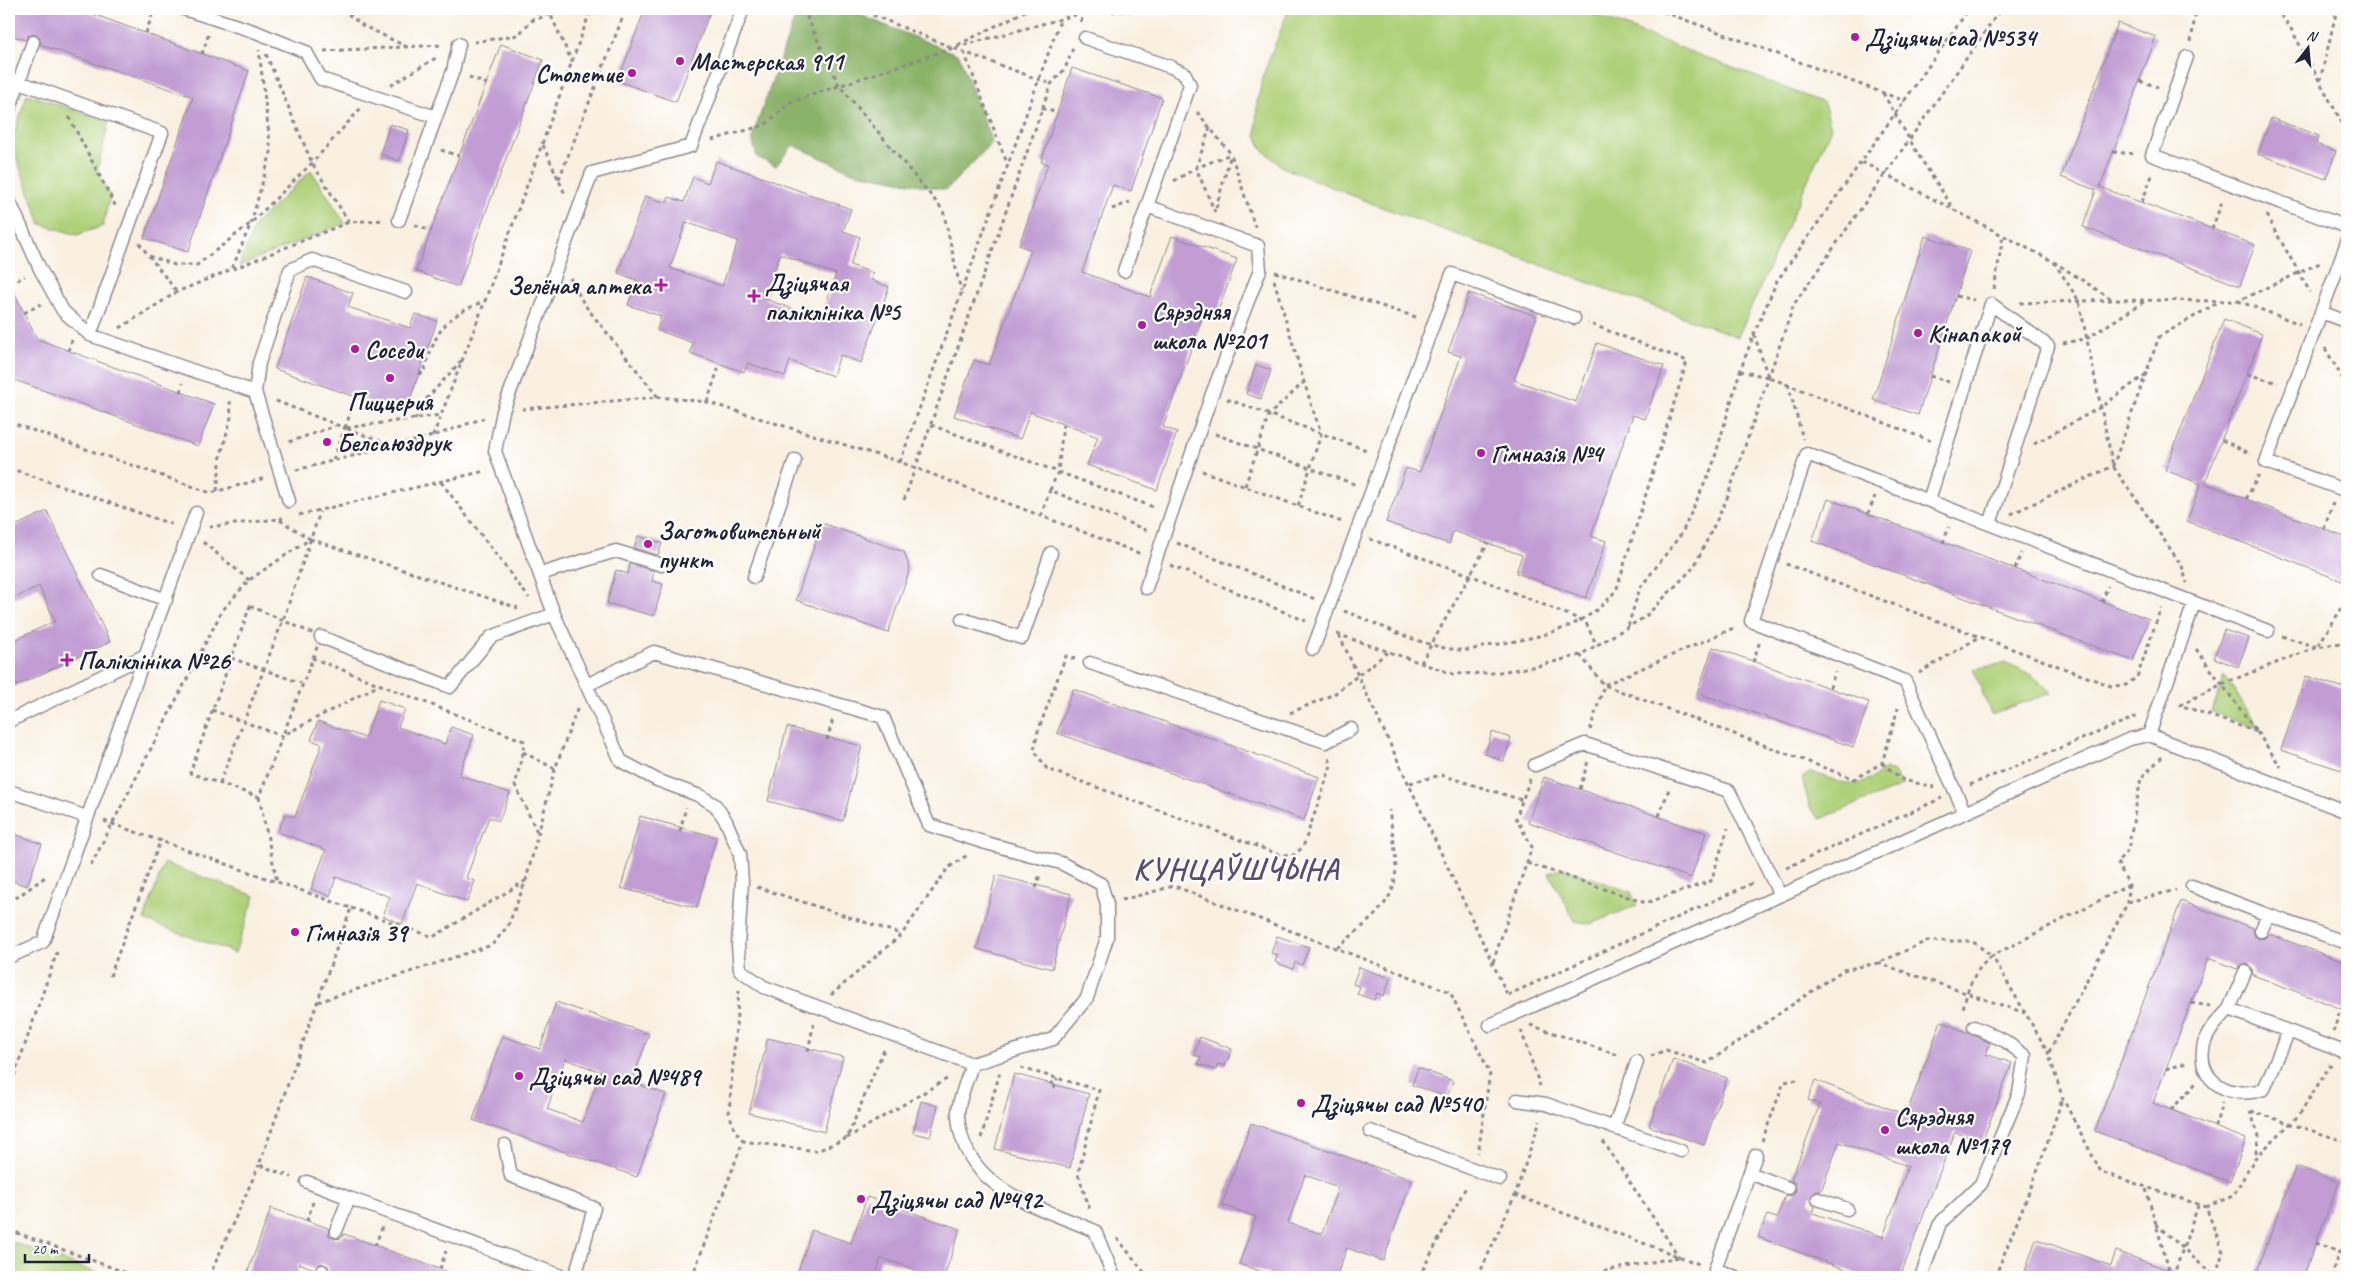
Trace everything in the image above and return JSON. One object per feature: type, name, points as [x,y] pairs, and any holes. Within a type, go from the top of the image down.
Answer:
[{"type":"lane","points":[[184,9],[256,32],[306,52],[321,78],[371,97],[436,117]]},
{"type":"lane","points":[[587,685],[654,652],[884,717],[929,825],[986,844],[1061,863],[1100,884],[1107,904],[1107,938],[1087,998],[1053,1039],[972,1064],[764,987],[740,970],[738,945],[742,882],[740,854],[726,820],[715,805],[689,792],[657,780],[621,761],[587,685],[549,615],[540,574],[495,451],[503,411],[592,173],[691,146],[743,9]]},
{"type":"lane","points":[[1085,38],[1185,74],[1190,85],[1124,271]]},
{"type":"lane","points":[[9,110],[33,42]]},
{"type":"lane","points":[[399,220],[453,71],[459,44]]},
{"type":"lane","points":[[2187,57],[2155,156],[2347,228]]},
{"type":"lane","points":[[19,82],[162,134],[90,335]]},
{"type":"lane","points":[[9,200],[40,269],[63,311],[90,335],[255,392]]},
{"type":"lane","points":[[1146,588],[1212,394],[1260,270],[1258,246],[1211,227],[1147,206]]},
{"type":"lane","points":[[2343,489],[2266,462],[2321,312],[2343,268],[2345,247]]},
{"type":"lane","points":[[289,501],[255,392],[258,363],[290,270],[312,260],[406,292]]},
{"type":"lane","points":[[1313,649],[1452,274],[1574,318]]},
{"type":"lane","points":[[1929,500],[1991,304],[2048,346],[1990,524]]},
{"type":"lane","points":[[2321,312],[2347,322]]},
{"type":"lane","points":[[1965,813],[1905,680],[1751,621],[1807,454],[2268,631]]},
{"type":"lane","points":[[754,577],[795,460]]},
{"type":"lane","points":[[9,957],[43,942],[196,513]]},
{"type":"lane","points":[[540,574],[616,552],[662,565]]},
{"type":"lane","points":[[962,619],[1022,638],[1051,553]]},
{"type":"lane","points":[[101,575],[166,600]]},
{"type":"lane","points":[[2149,735],[2194,603]]},
{"type":"lane","points":[[320,637],[450,687],[492,636],[549,615]]},
{"type":"lane","points":[[9,721],[146,655]]},
{"type":"lane","points":[[1090,663],[1326,742],[1351,729]]},
{"type":"lane","points":[[1490,1025],[1516,1017],[2130,739],[2149,735],[2347,812]]},
{"type":"lane","points":[[1535,765],[1585,744],[1729,791],[1780,896]]},
{"type":"lane","points":[[9,791],[87,817]]},
{"type":"lane","points":[[2192,886],[2347,943]]},
{"type":"lane","points":[[2261,931],[2268,915]]},
{"type":"lane","points":[[2245,972],[2229,1009],[2208,1033],[2204,1045],[2203,1058],[2207,1072],[2215,1082],[2226,1090],[2238,1094],[2251,1094],[2264,1089],[2288,1033]]},
{"type":"lane","points":[[2229,1009],[2288,1033],[2338,1050]]},
{"type":"lane","points":[[1922,1277],[1940,1223],[1981,1184],[2019,1093],[2025,1056],[2004,1041],[1974,1027]]},
{"type":"lane","points":[[1614,1128],[1637,1062]]},
{"type":"lane","points":[[972,1064],[958,1114],[963,1143],[978,1170],[1001,1190],[1095,1231],[1114,1277]]},
{"type":"lane","points":[[1517,1100],[1546,1104],[1681,1151]]},
{"type":"lane","points":[[1370,1131],[1500,1179]]},
{"type":"lane","points":[[506,1145],[511,1176],[594,1208],[575,1277]]},
{"type":"lane","points":[[1736,1277],[1715,1269],[1756,1155]]},
{"type":"lane","points":[[1750,1173],[1788,1188]]},
{"type":"lane","points":[[307,1182],[564,1277]]},
{"type":"lane","points":[[336,1231],[349,1198]]},
{"type":"lane","points":[[1818,1199],[1847,1209]]},
{"type":"path","points":[[146,33],[154,9]]},
{"type":"path","points":[[342,9],[362,25],[407,47]]},
{"type":"path","points":[[306,52],[459,44],[518,35],[542,9]]},
{"type":"path","points":[[548,9],[573,63]]},
{"type":"path","points":[[531,21],[566,9]]},
{"type":"path","points":[[433,436],[543,145],[591,9]]},
{"type":"path","points":[[559,179],[626,9]]},
{"type":"path","points":[[803,9],[839,85],[943,210],[961,291]]},
{"type":"path","points":[[858,9],[953,48],[1051,84]]},
{"type":"path","points":[[953,48],[1029,9]]},
{"type":"path","points":[[691,146],[765,125],[790,102],[953,48],[1060,20],[1084,11],[1169,9]]},
{"type":"path","points":[[1656,9],[1905,101]]},
{"type":"path","points":[[1628,627],[1640,588],[1682,533],[1712,467],[1740,371],[1777,281],[1969,9]]},
{"type":"path","points":[[1546,1104],[1508,995],[1360,675],[1339,634],[1453,674],[1472,674],[1538,666],[1580,654],[1645,617],[1694,567],[1726,501],[1794,304],[1908,138],[2001,9]]},
{"type":"path","points":[[2187,57],[2194,30],[2196,9]]},
{"type":"path","points":[[2276,9],[2290,27],[2347,132]]},
{"type":"path","points":[[2320,82],[2337,9]]},
{"type":"path","points":[[900,462],[1060,20]]},
{"type":"path","points":[[256,32],[312,163],[349,222]]},
{"type":"path","points":[[232,269],[251,222],[271,152],[256,32]]},
{"type":"path","points":[[904,500],[1051,84],[1065,69],[1075,43],[1085,38]]},
{"type":"path","points":[[149,256],[175,265],[197,265],[251,222],[312,163],[371,97],[459,44]]},
{"type":"path","points":[[964,51],[1008,164]]},
{"type":"path","points":[[1883,93],[1908,138],[1955,212]]},
{"type":"path","points":[[58,96],[128,228],[178,292]]},
{"type":"path","points":[[1042,108],[1057,113]]},
{"type":"path","points":[[1215,210],[1196,168],[1210,127],[1232,154],[1248,200],[1258,246]]},
{"type":"path","points":[[543,145],[575,218]]},
{"type":"path","points":[[2113,152],[2155,156],[2142,202]]},
{"type":"path","points":[[1211,227],[1232,154]]},
{"type":"path","points":[[1862,162],[2054,262],[2114,300]]},
{"type":"path","points":[[2212,229],[2229,183]]},
{"type":"path","points":[[2252,192],[2321,312]]},
{"type":"path","points":[[103,340],[178,292],[232,269],[349,222],[399,220]]},
{"type":"path","points":[[2004,236],[1991,304],[2114,300],[2238,302],[2299,273],[2345,247]]},
{"type":"path","points":[[560,259],[584,304],[659,397]]},
{"type":"path","points":[[2054,262],[2079,301],[2113,466],[2182,566],[2194,603]]},
{"type":"path","points":[[1298,506],[1322,434],[1304,382],[1272,271],[1434,323]]},
{"type":"path","points":[[2048,346],[2086,339],[2146,300]]},
{"type":"path","points":[[419,373],[423,374],[436,336],[447,321],[485,301]]},
{"type":"path","points":[[1990,524],[2113,466],[2159,337],[2221,301]]},
{"type":"path","points":[[1050,490],[1328,605],[1431,645],[1460,651],[1544,637],[1608,602],[1617,588],[1687,361],[1574,318]]},
{"type":"path","points":[[1754,334],[1768,377]]},
{"type":"path","points":[[415,420],[420,406],[463,359]]},
{"type":"path","points":[[707,402],[720,364]]},
{"type":"path","points":[[1740,371],[1768,377],[1788,384],[1946,447]]},
{"type":"path","points":[[2012,457],[2100,407],[2146,374]]},
{"type":"path","points":[[2247,374],[2293,388]]},
{"type":"path","points":[[1245,486],[1269,415],[1304,382]]},
{"type":"path","points":[[217,491],[221,455],[231,417],[229,383]]},
{"type":"path","points":[[1788,384],[1802,434]]},
{"type":"path","points":[[255,392],[336,425],[396,446]]},
{"type":"path","points":[[1212,394],[1384,457]]},
{"type":"path","points":[[356,397],[333,460],[433,436],[503,411],[659,397],[707,402],[900,462],[1156,559],[1321,627]]},
{"type":"path","points":[[409,402],[420,406]]},
{"type":"path","points":[[345,428],[442,415]]},
{"type":"path","points":[[9,422],[210,493]]},
{"type":"path","points":[[272,448],[336,425]]},
{"type":"path","points":[[931,425],[1172,514]]},
{"type":"path","points":[[1041,516],[1058,472],[1063,425]]},
{"type":"path","points":[[1200,428],[1371,490]]},
{"type":"path","points":[[2222,440],[2266,462],[2246,499]]},
{"type":"path","points":[[1188,466],[1298,506],[1579,619],[1586,624],[1597,646]]},
{"type":"path","points":[[295,516],[320,512],[501,467]]},
{"type":"path","points":[[9,468],[189,530],[249,580]]},
{"type":"path","points":[[441,482],[549,615]]},
{"type":"path","points":[[2324,529],[2343,489]]},
{"type":"path","points":[[220,783],[283,620],[320,512]]},
{"type":"path","points":[[189,530],[286,517]]},
{"type":"path","points":[[278,519],[310,539],[549,615]]},
{"type":"path","points":[[87,873],[111,822],[222,611],[249,580],[310,539]]},
{"type":"path","points":[[1421,662],[1488,543]]},
{"type":"path","points":[[1771,558],[2111,686],[2126,685],[2136,677],[2167,592]]},
{"type":"path","points":[[2317,647],[2347,600]]},
{"type":"path","points":[[259,797],[190,773],[250,606],[283,620]]},
{"type":"path","points":[[1592,722],[1604,685],[1751,621]]},
{"type":"path","points":[[2268,631],[2317,647]]},
{"type":"path","points":[[2184,634],[2257,732],[2286,775],[2305,795]]},
{"type":"path","points":[[1580,654],[1604,685],[1854,779],[1882,763],[1905,680],[1980,636]]},
{"type":"path","points":[[1508,995],[1955,792],[2130,718],[2180,705],[2222,684],[2317,647],[2347,642]]},
{"type":"path","points":[[1267,723],[1334,694],[1389,651]]},
{"type":"path","points":[[1090,663],[1066,656],[1038,731],[1034,750],[1047,769],[1281,855],[1294,855],[1303,846],[1331,766],[1326,742]]},
{"type":"path","points":[[231,658],[302,683],[259,797],[277,881]]},
{"type":"path","points":[[312,658],[524,741],[515,785],[538,835]]},
{"type":"path","points":[[2343,688],[2347,676]]},
{"type":"path","points":[[212,710],[282,736],[379,685]]},
{"type":"path","points":[[318,1002],[492,945],[508,926],[526,880],[555,769],[587,685]]},
{"type":"path","points":[[2180,705],[2257,732]]},
{"type":"path","points":[[1580,789],[1593,746]]},
{"type":"path","points":[[523,752],[555,769]]},
{"type":"path","points":[[2048,1052],[2128,902],[2129,885],[2117,862],[2128,850],[2141,778],[2164,755]]},
{"type":"path","points":[[1882,763],[1902,780],[1955,792]]},
{"type":"path","points":[[1493,963],[1532,846],[1516,818],[1535,765]]},
{"type":"path","points":[[1658,816],[1675,773]]},
{"type":"path","points":[[1410,784],[1441,775],[1522,800]]},
{"type":"path","points":[[680,831],[689,792]]},
{"type":"path","points":[[1527,863],[1646,903],[1711,881],[1736,805]]},
{"type":"path","points":[[1337,948],[1380,908],[1389,896],[1394,884],[1396,866],[1389,810]]},
{"type":"path","points":[[111,822],[433,937],[526,880]]},
{"type":"path","points":[[110,976],[161,840]]},
{"type":"path","points":[[808,1052],[818,1007],[902,934],[948,868],[986,844]]},
{"type":"path","points":[[742,882],[902,934]]},
{"type":"path","points":[[1962,1009],[1966,993],[1979,966],[1992,956],[2129,885]]},
{"type":"path","points":[[1128,899],[1174,886],[1450,992],[1490,1073],[1475,1170],[1419,1277]]},
{"type":"path","points":[[2128,902],[2192,886]]},
{"type":"path","points":[[209,1277],[259,1165],[351,908]]},
{"type":"path","points":[[1516,1017],[1637,1062],[1666,1050],[1707,1062],[1843,970],[1878,963],[1927,941],[1972,941],[1992,956],[2048,1052],[2063,1099],[2101,1172],[2198,1206],[2206,1207],[2232,1196],[2255,1158],[2299,1115],[2338,1050],[2341,1008]]},
{"type":"path","points":[[9,1091],[60,944]]},
{"type":"path","points":[[1878,963],[2026,1014]]},
{"type":"path","points":[[740,970],[729,1112],[734,1129],[743,1141],[817,1152],[847,1138],[972,1064]]},
{"type":"path","points":[[847,1138],[891,1034]]},
{"type":"path","points":[[2166,1069],[2203,1058]]},
{"type":"path","points":[[9,1062],[15,1074]]},
{"type":"path","points":[[979,1146],[1003,1062]]},
{"type":"path","points":[[1012,1065],[1099,1090],[1078,1174],[1092,1216],[1083,1212]]},
{"type":"path","points":[[2171,1110],[2207,1072]]},
{"type":"path","points":[[1050,1084],[1057,1078]]},
{"type":"path","points":[[1054,1088],[1057,1078]]},
{"type":"path","points":[[1756,1155],[1784,1082],[1797,1080]]},
{"type":"path","points":[[2215,1127],[2226,1090]]},
{"type":"path","points":[[2238,1094],[2251,1111],[2259,1136],[2255,1158]]},
{"type":"path","points":[[1995,1277],[2037,1172],[2063,1099]]},
{"type":"path","points":[[2251,1111],[2289,1125],[2347,1142]]},
{"type":"path","points":[[1587,1118],[1679,1257]]},
{"type":"path","points":[[692,1277],[743,1141]]},
{"type":"path","points":[[259,1165],[307,1182]]},
{"type":"path","points":[[2146,1188],[2172,1277]]},
{"type":"path","points":[[1515,1195],[1715,1269]]},
{"type":"path","points":[[2172,1277],[2198,1206]]},
{"type":"path","points":[[2156,1224],[2215,1277],[2223,1252],[2206,1207]]},
{"type":"path","points":[[9,1230],[138,1277]]},
{"type":"path","points":[[1115,1235],[1148,1277]]},
{"type":"path","points":[[2316,1242],[2347,1255]]},
{"type":"path","points":[[2331,1277],[2339,1251]]},
{"type":"path","points":[[1572,1277],[1679,1257]]},
{"type":"green space","points":[[798,9],[845,9],[959,55],[992,143],[946,190],[852,172],[793,145],[776,166],[757,157],[752,138]]},
{"type":"green space","points":[[1289,9],[1580,9],[1824,103],[1831,128],[1738,337],[1373,204],[1282,167],[1262,149],[1256,135],[1257,102],[1265,70]]},
{"type":"green space","points":[[27,94],[109,122],[97,171],[110,196],[103,226],[77,235],[41,224],[11,143]]},
{"type":"green space","points":[[311,170],[345,223],[239,266],[255,224]]},
{"type":"green space","points":[[2006,663],[2031,675],[2051,693],[1991,714],[1973,669]]},
{"type":"green space","points":[[2224,675],[2259,728],[2212,712]]},
{"type":"green space","points":[[1885,769],[1894,772],[1902,786],[1820,819],[1810,807],[1802,778],[1811,772],[1840,782],[1857,783],[1866,781]]},
{"type":"green space","points":[[164,863],[255,896],[235,953],[144,920]]},
{"type":"green space","points":[[1563,868],[1631,892],[1637,905],[1591,924],[1575,921],[1549,873]]},
{"type":"green space","points":[[10,1241],[108,1277],[9,1277]]},
{"type":"building","points":[[9,9],[79,9],[249,71],[188,252],[144,238],[193,97],[41,45],[39,37],[35,34],[28,36],[25,40],[9,34]]},
{"type":"building","points":[[645,9],[711,9],[676,102],[618,81]]},
{"type":"building","points":[[2118,23],[2156,37],[2100,187],[2255,245],[2240,286],[2083,227],[2096,190],[2061,177]]},
{"type":"building","points":[[501,44],[543,60],[458,287],[416,271]]},
{"type":"building","points":[[1072,68],[1162,98],[1131,191],[1113,185],[1082,272],[1150,297],[1172,236],[1237,259],[1217,314],[1205,310],[1163,427],[1177,432],[1157,490],[1087,465],[1098,437],[1030,412],[1020,439],[954,416],[974,360],[989,365],[1031,250],[1019,245],[1048,164],[1041,162]]},
{"type":"building","points":[[2271,118],[2319,136],[2316,144],[2336,151],[2326,179],[2258,154]]},
{"type":"building","points":[[390,124],[409,130],[399,161],[380,154]]},
{"type":"building","points":[[716,161],[851,209],[843,231],[860,237],[850,265],[873,273],[871,280],[889,287],[861,363],[840,355],[833,376],[790,361],[785,376],[748,363],[744,372],[690,353],[693,343],[657,330],[661,316],[628,305],[637,280],[618,273],[645,196],[667,203],[669,197],[684,202],[693,177],[708,183]],"holes":[[[686,222],[738,241],[722,286],[670,268]],[[780,254],[836,274],[821,319],[765,299]]]},
{"type":"building","points":[[1925,236],[1970,251],[1918,415],[1873,400]]},
{"type":"building","name":"Соседи","points":[[307,277],[353,293],[348,307],[410,328],[415,314],[437,321],[405,414],[275,369]]},
{"type":"building","points":[[9,282],[37,339],[214,404],[198,446],[9,378]]},
{"type":"building","points":[[1469,293],[1537,316],[1514,380],[1576,402],[1597,343],[1664,366],[1645,419],[1633,415],[1591,536],[1606,541],[1586,598],[1516,573],[1522,555],[1453,531],[1449,544],[1386,522],[1406,468],[1420,472],[1461,356],[1448,352]]},
{"type":"building","points":[[2224,319],[2262,334],[2205,483],[2347,538],[2347,583],[2187,521],[2201,484],[2165,470]]},
{"type":"building","points":[[1256,365],[1271,370],[1261,399],[1246,394]]},
{"type":"building","points":[[1828,499],[2149,619],[2133,661],[1812,541]]},
{"type":"building","points":[[47,511],[110,642],[9,689],[9,643],[55,621],[39,586],[9,601],[9,529]]},
{"type":"building","points":[[822,523],[904,552],[910,569],[888,633],[796,600]]},
{"type":"building","name":"Заготовительный пункт","points":[[638,536],[662,543],[658,555],[634,548]]},
{"type":"building","points":[[630,564],[654,571],[652,581],[663,584],[654,616],[607,603],[616,570],[628,574]]},
{"type":"building","points":[[2224,630],[2249,638],[2238,667],[2214,658]]},
{"type":"building","points":[[1713,647],[1869,702],[1853,747],[1697,693]]},
{"type":"building","points":[[2306,676],[2347,689],[2347,772],[2281,750]]},
{"type":"building","points":[[1073,689],[1319,777],[1304,820],[1057,733]]},
{"type":"building","points":[[379,700],[405,709],[398,727],[445,744],[451,727],[474,735],[459,775],[510,793],[499,821],[489,817],[466,878],[475,881],[467,902],[417,883],[402,924],[383,916],[390,897],[336,877],[330,896],[311,889],[326,850],[278,832],[285,814],[295,817],[322,744],[311,740],[318,721],[365,738]]},
{"type":"building","points":[[787,727],[862,746],[843,821],[768,801]]},
{"type":"building","points":[[1492,732],[1511,738],[1504,761],[1485,754]]},
{"type":"building","points":[[1544,777],[1706,833],[1691,878],[1528,822]]},
{"type":"building","points":[[640,816],[716,837],[697,908],[621,888]]},
{"type":"building","points":[[9,832],[42,844],[27,886],[9,880]]},
{"type":"building","points":[[996,875],[1071,894],[1052,969],[977,949]]},
{"type":"building","points":[[2181,901],[2253,928],[2254,935],[2258,939],[2265,938],[2269,934],[2347,963],[2347,1011],[2253,975],[2252,968],[2248,964],[2241,965],[2237,969],[2208,958],[2153,1103],[2246,1139],[2230,1182],[2095,1131]]},
{"type":"building","points":[[1277,936],[1309,947],[1302,965],[1295,962],[1293,969],[1275,962],[1278,955],[1271,953]]},
{"type":"building","points":[[1359,967],[1390,978],[1384,996],[1377,993],[1374,1000],[1357,994],[1360,987],[1353,984]]},
{"type":"building","points":[[556,1002],[649,1034],[632,1082],[666,1094],[637,1177],[473,1120],[502,1036],[540,1049]],"holes":[[[565,1059],[601,1072],[583,1122],[547,1109]]]},
{"type":"building","points":[[1941,1021],[1990,1043],[1986,1054],[2012,1063],[1982,1142],[1955,1132],[1900,1277],[1866,1277],[1758,1237],[1767,1215],[1777,1218],[1785,1196],[1793,1195],[1796,1191],[1795,1183],[1791,1180],[1820,1104],[1808,1100],[1815,1080],[1906,1115]],"holes":[[[1839,1142],[1908,1166],[1883,1237],[1813,1213],[1815,1207],[1810,1201],[1811,1196],[1816,1191],[1821,1191]]]},
{"type":"building","points":[[1200,1037],[1232,1049],[1225,1066],[1218,1064],[1216,1070],[1198,1064],[1201,1057],[1194,1055]]},
{"type":"building","points":[[768,1038],[843,1057],[824,1132],[749,1113]]},
{"type":"building","points":[[1673,1059],[1727,1078],[1704,1145],[1649,1126]]},
{"type":"building","points":[[1418,1068],[1453,1081],[1447,1097],[1412,1085]]},
{"type":"building","points":[[1014,1074],[1089,1094],[1070,1168],[995,1149]]},
{"type":"building","points":[[921,1101],[938,1106],[930,1137],[913,1133]]},
{"type":"building","points":[[1251,1123],[1412,1180],[1383,1261],[1347,1248],[1336,1277],[1277,1277],[1239,1264],[1256,1217],[1222,1205]],"holes":[[[1305,1175],[1338,1187],[1322,1234],[1288,1223]]]},
{"type":"building","points":[[2296,1166],[2339,1182],[2303,1277],[2255,1277]]},
{"type":"building","points":[[867,1197],[960,1229],[944,1277],[911,1277],[914,1269],[881,1258],[875,1277],[796,1277],[812,1230],[851,1243]]},
{"type":"building","points":[[271,1208],[328,1228],[329,1236],[334,1239],[341,1238],[344,1234],[456,1275],[456,1277],[338,1277],[330,1274],[328,1266],[321,1263],[314,1269],[299,1263],[294,1277],[246,1277]]},
{"type":"building","points":[[2036,1239],[2111,1266],[2116,1251],[2182,1275],[2181,1277],[2023,1277]]},
{"type":"place","name":"Дзіцячы сад №534","points":[[1855,37]]},
{"type":"place","name":"Мастерская 911","points":[[680,61]]},
{"type":"place","name":"Столетие","points":[[632,73]]},
{"type":"place","name":"Зелёная аптека","points":[[661,285]]},
{"type":"place","name":"Дзіцячая паліклініка №5","points":[[754,296]]},
{"type":"place","name":"Сярэдняя школа №201","points":[[1142,325]]},
{"type":"place","name":"Кінапакой","points":[[1918,333]]},
{"type":"place","name":"Соседи","points":[[355,349]]},
{"type":"place","name":"Пиццерия","points":[[390,378]]},
{"type":"place","name":"Белсаюздрук","points":[[327,442]]},
{"type":"place","name":"Гімназія №4","points":[[1481,453]]},
{"type":"place","name":"Заготовительный пункт","points":[[648,544]]},
{"type":"place","name":"Паліклініка №26","points":[[67,660]]},
{"type":"place","name":"Гімназія 39","points":[[295,932]]},
{"type":"place","name":"Дзіцячы сад №489","points":[[519,1076]]},
{"type":"place","name":"Дзіцячы сад №540","points":[[1301,1103]]},
{"type":"place","name":"Сярэдняя школа №179","points":[[1885,1130]]},
{"type":"place","name":"Дзіцячы сад №492","points":[[861,1199]]},
{"type":"district","name":"КУНЦАЎШЧЫНА","points":[[1236,869]]}]
